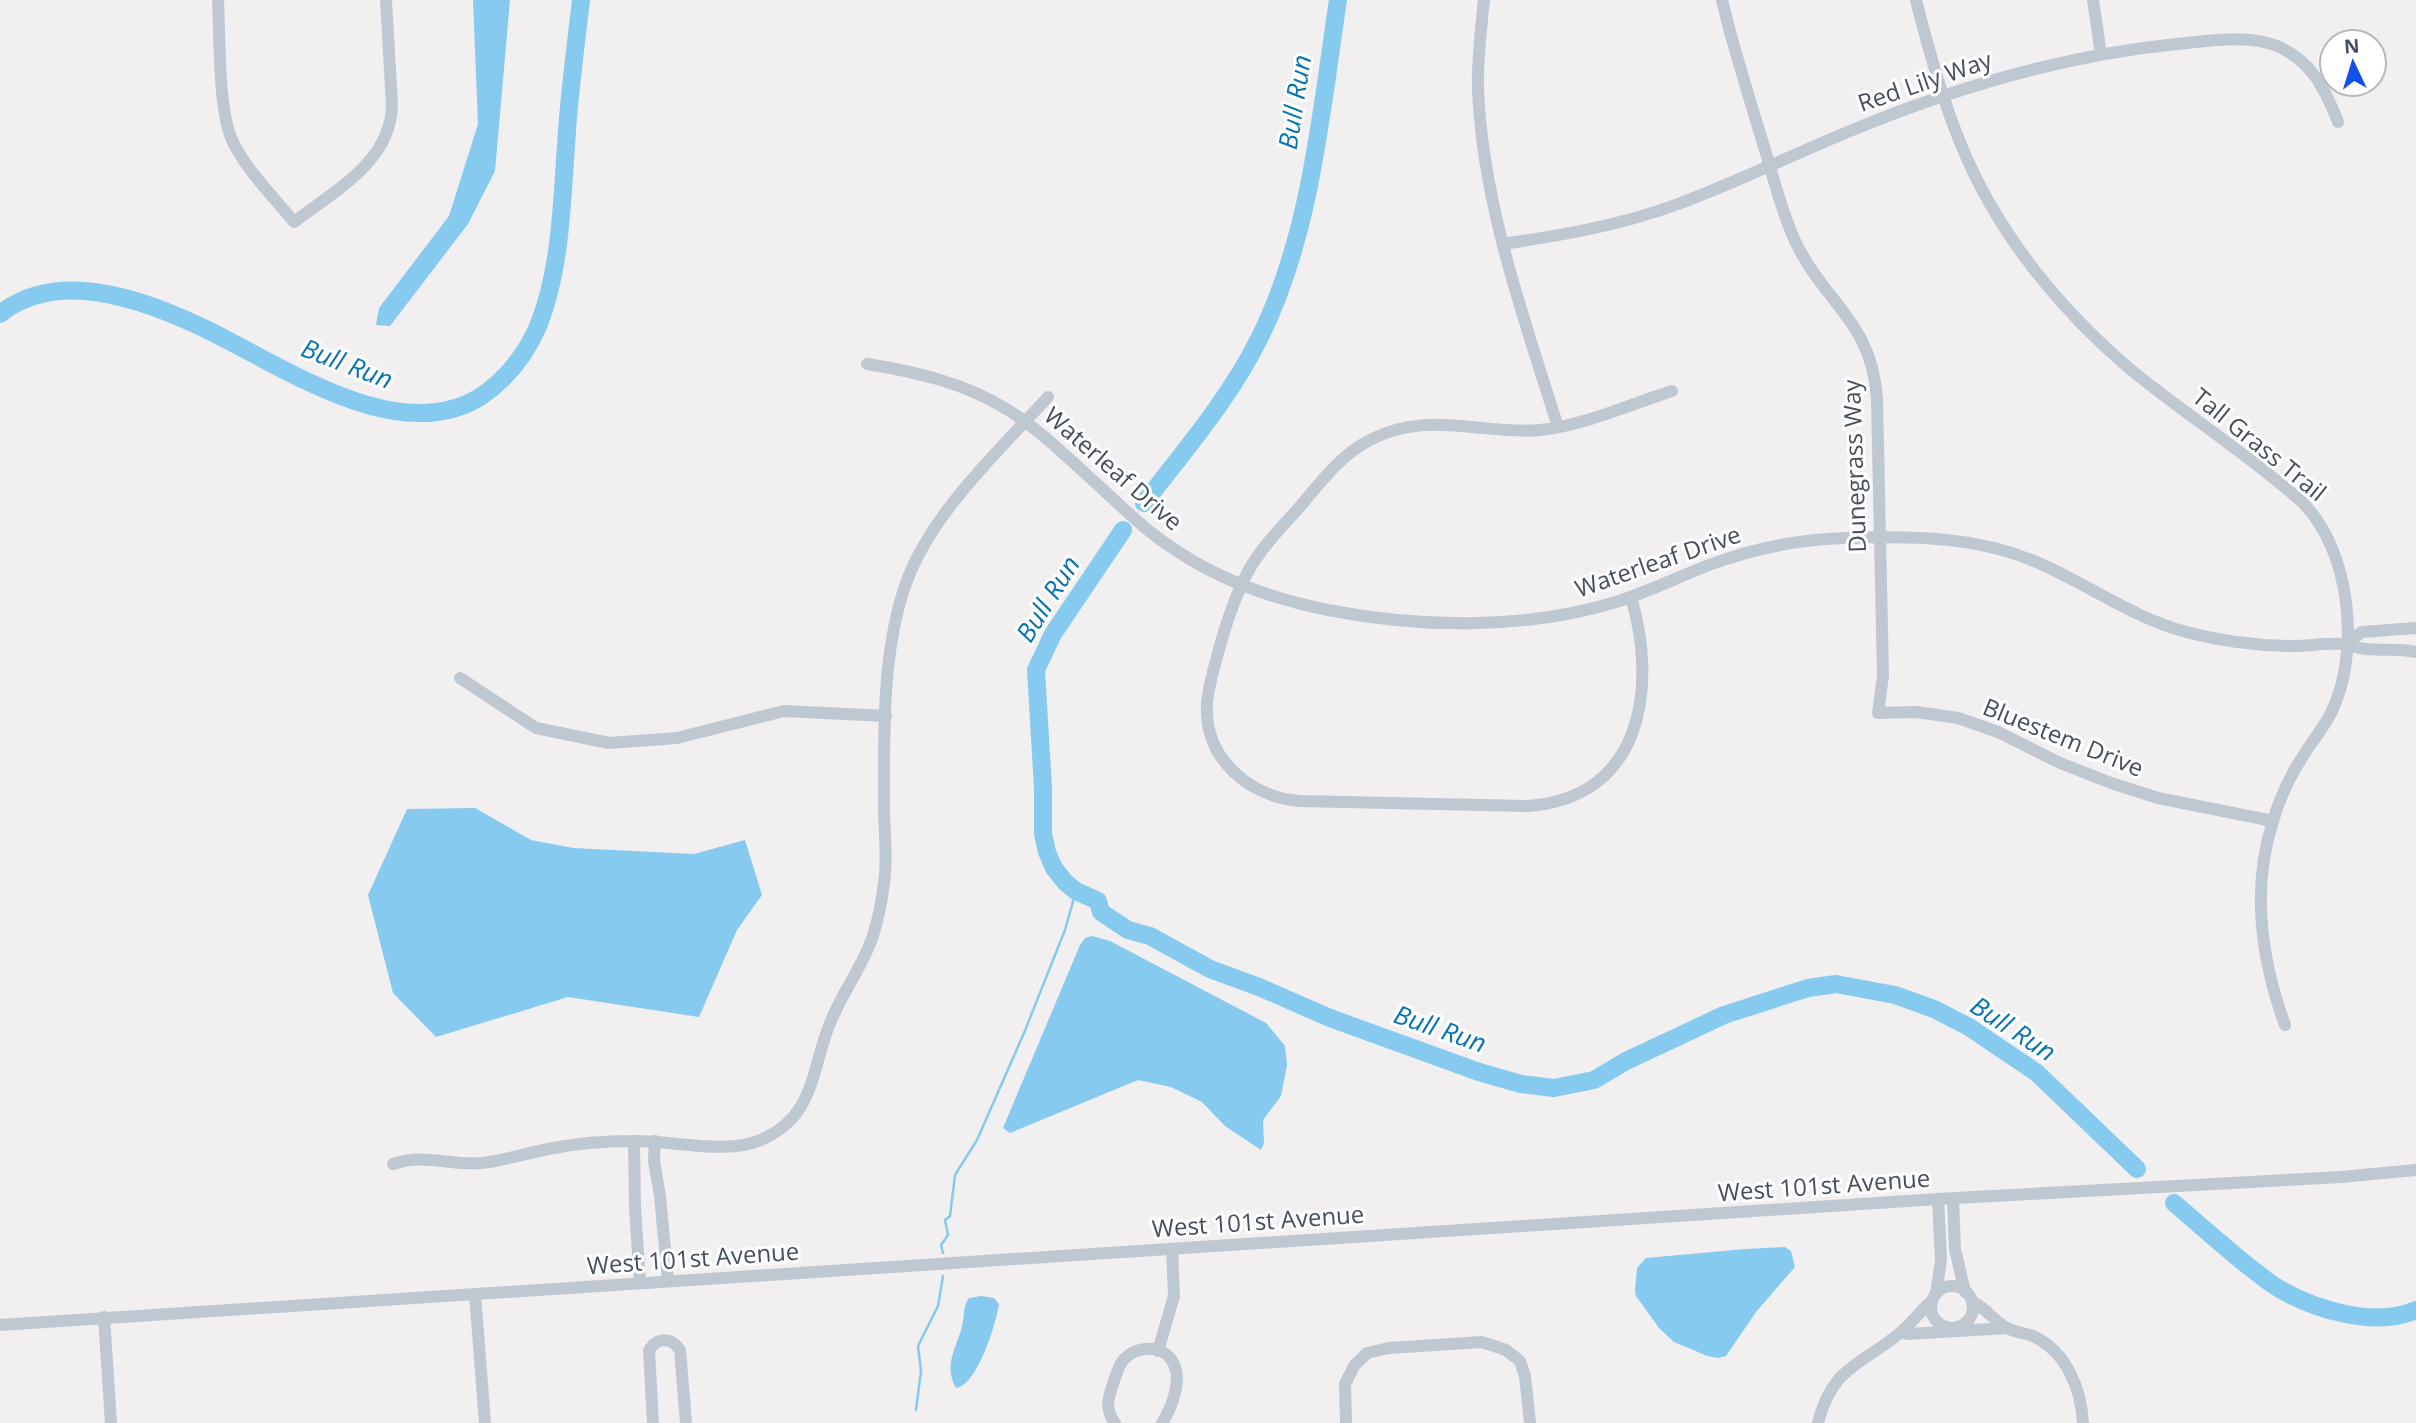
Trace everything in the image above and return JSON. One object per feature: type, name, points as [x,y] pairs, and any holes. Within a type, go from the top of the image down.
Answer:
[{"type":"street","points":[[218,0],[224,105],[231,137],[244,159],[293,222],[361,170],[386,138],[392,116],[386,0]]},
{"type":"street","points":[[1484,0],[1479,55],[1480,113],[1485,152],[1503,244],[1558,427]]},
{"type":"street","name":"Dunegrass Way","points":[[1723,0],[1770,166],[1796,242],[1817,278],[1855,326],[1872,364],[1877,399],[1883,676],[1878,713]]},
{"type":"street","name":"Tall Grass Trail","points":[[1916,0],[1960,144],[1981,187],[2021,252],[2059,300],[2094,337],[2132,370],[2293,495],[2316,518],[2332,544],[2341,573],[2346,643],[2344,676],[2335,705],[2295,769],[2273,821],[2263,869],[2262,929],[2268,974],[2285,1025]]},
{"type":"street","points":[[2093,0],[2101,54]]},
{"type":"street","name":"Red Lily Way","points":[[1503,244],[1584,231],[1650,214],[1703,195],[1851,131],[1944,97],[2027,71],[2101,54],[2221,41],[2249,40],[2270,44],[2294,55],[2315,73],[2338,122]]},
{"type":"street","name":"Waterleaf Drive","points":[[867,364],[921,374],[961,386],[998,404],[1025,422],[1172,548],[1216,574],[1241,585],[1267,595],[1330,610],[1392,619],[1441,622],[1538,618],[1592,608],[1631,597],[1712,564],[1765,548],[1826,539],[1949,539],[2009,551],[2050,568],[2143,617],[2201,635],[2267,645],[2346,643],[2364,649],[2416,652]]},
{"type":"street","points":[[1631,597],[1643,659],[1639,713],[1633,734],[1619,760],[1600,780],[1557,803],[1528,806],[1299,801],[1267,794],[1238,777],[1219,752],[1210,729],[1207,711],[1209,690],[1227,618],[1241,585],[1266,546],[1347,455],[1392,430],[1426,424],[1519,430],[1558,427],[1672,391]]},
{"type":"street","points":[[393,1164],[415,1158],[449,1163],[482,1163],[579,1144],[655,1141],[723,1147],[753,1143],[782,1127],[807,1098],[830,1023],[867,951],[881,904],[886,870],[886,716],[891,641],[899,603],[911,569],[944,514],[1048,397]]},
{"type":"street","name":"Waterleaf Drive","points":[[2346,643],[2362,632],[2416,628]]},
{"type":"street","points":[[460,678],[536,728],[609,743],[677,738],[784,711],[886,716]]},
{"type":"street","name":"Bluestem Drive","points":[[1878,713],[1930,713],[1958,718],[1984,726],[2076,771],[2119,786],[2158,798],[2273,821]]},
{"type":"street","points":[[634,1141],[640,1283]]},
{"type":"street","points":[[655,1141],[654,1161],[668,1282]]},
{"type":"street","name":"West 101st Avenue","points":[[0,1325],[2416,1170]]},
{"type":"street","points":[[1938,1199],[1941,1260],[1931,1310],[1934,1318],[1945,1327],[1955,1330]]},
{"type":"street","points":[[1953,1199],[1955,1249],[1972,1311],[1969,1319],[1955,1330]]},
{"type":"street","points":[[1158,1351],[1174,1296],[1172,1249]]},
{"type":"street","points":[[1818,1423],[1828,1395],[1847,1370],[1901,1332],[1934,1297],[1950,1287],[1981,1305],[2007,1328],[2039,1340],[2064,1364],[2080,1397],[2083,1423]]},
{"type":"street","points":[[475,1294],[485,1423]]},
{"type":"street","points":[[104,1317],[111,1423]]},
{"type":"street","points":[[1901,1332],[1908,1334],[2007,1328]]},
{"type":"street","points":[[653,1423],[648,1357],[651,1346],[663,1340],[673,1342],[680,1350],[686,1423]]},
{"type":"street","points":[[1346,1423],[1345,1384],[1354,1366],[1367,1353],[1380,1349],[1482,1342],[1494,1344],[1512,1354],[1523,1367],[1530,1423]]},
{"type":"street","points":[[1115,1423],[1108,1409],[1108,1398],[1119,1366],[1132,1352],[1145,1349],[1158,1351],[1172,1361],[1177,1376],[1176,1387],[1161,1423]]},
{"type":"water","points":[[473,0],[510,0],[495,171],[468,224],[390,326],[376,325],[379,308],[449,216],[478,124]]},
{"type":"water","points":[[475,808],[531,840],[573,848],[694,854],[745,840],[762,895],[737,930],[699,1017],[568,997],[436,1037],[393,993],[368,895],[407,809]]},
{"type":"water","points":[[1092,936],[1110,941],[1266,1023],[1285,1046],[1287,1065],[1281,1096],[1263,1120],[1264,1143],[1261,1150],[1225,1126],[1202,1102],[1171,1087],[1138,1080],[1010,1133],[1003,1128],[1080,945],[1085,938]]},
{"type":"water","points":[[1785,1247],[1791,1251],[1795,1267],[1756,1312],[1726,1356],[1707,1356],[1674,1342],[1659,1328],[1636,1296],[1637,1268],[1646,1258]]},
{"type":"water","points":[[969,1298],[994,1298],[999,1304],[994,1325],[978,1366],[964,1385],[956,1388],[951,1365],[965,1305]]},
{"type":"waterway","name":"Bull Run","points":[[0,314],[19,302],[51,292],[99,293],[141,303],[195,324],[334,394],[373,406],[410,413],[446,411],[480,397],[499,382],[522,356],[539,324],[547,301],[560,229],[581,0]]},
{"type":"waterway","name":"Bull Run","points":[[1144,503],[1235,381],[1260,337],[1277,298],[1303,215],[1312,172],[1338,0]]},
{"type":"waterway","name":"Bull Run","points":[[1123,530],[1053,634],[1036,670],[1043,834],[1047,852],[1054,868],[1065,882],[1076,891],[1098,901],[1101,912],[1128,930],[1150,936],[1210,969],[1330,1018],[1479,1072],[1521,1084],[1554,1088],[1594,1080],[1626,1061],[1724,1015],[1808,988],[1836,984],[1895,995],[1934,1009],[1969,1027],[2037,1073],[2137,1169]]},
{"type":"waterway","points":[[943,1253],[941,1245],[948,1235],[945,1220],[950,1216],[955,1175],[977,1140],[1024,1033],[1065,930],[1076,891]]},
{"type":"waterway","name":"Bull Run","points":[[2174,1203],[2261,1276],[2293,1296],[2327,1309],[2364,1317],[2400,1315],[2416,1310]]},
{"type":"waterway","points":[[916,1410],[921,1371],[918,1346],[938,1306],[943,1276]]}]
